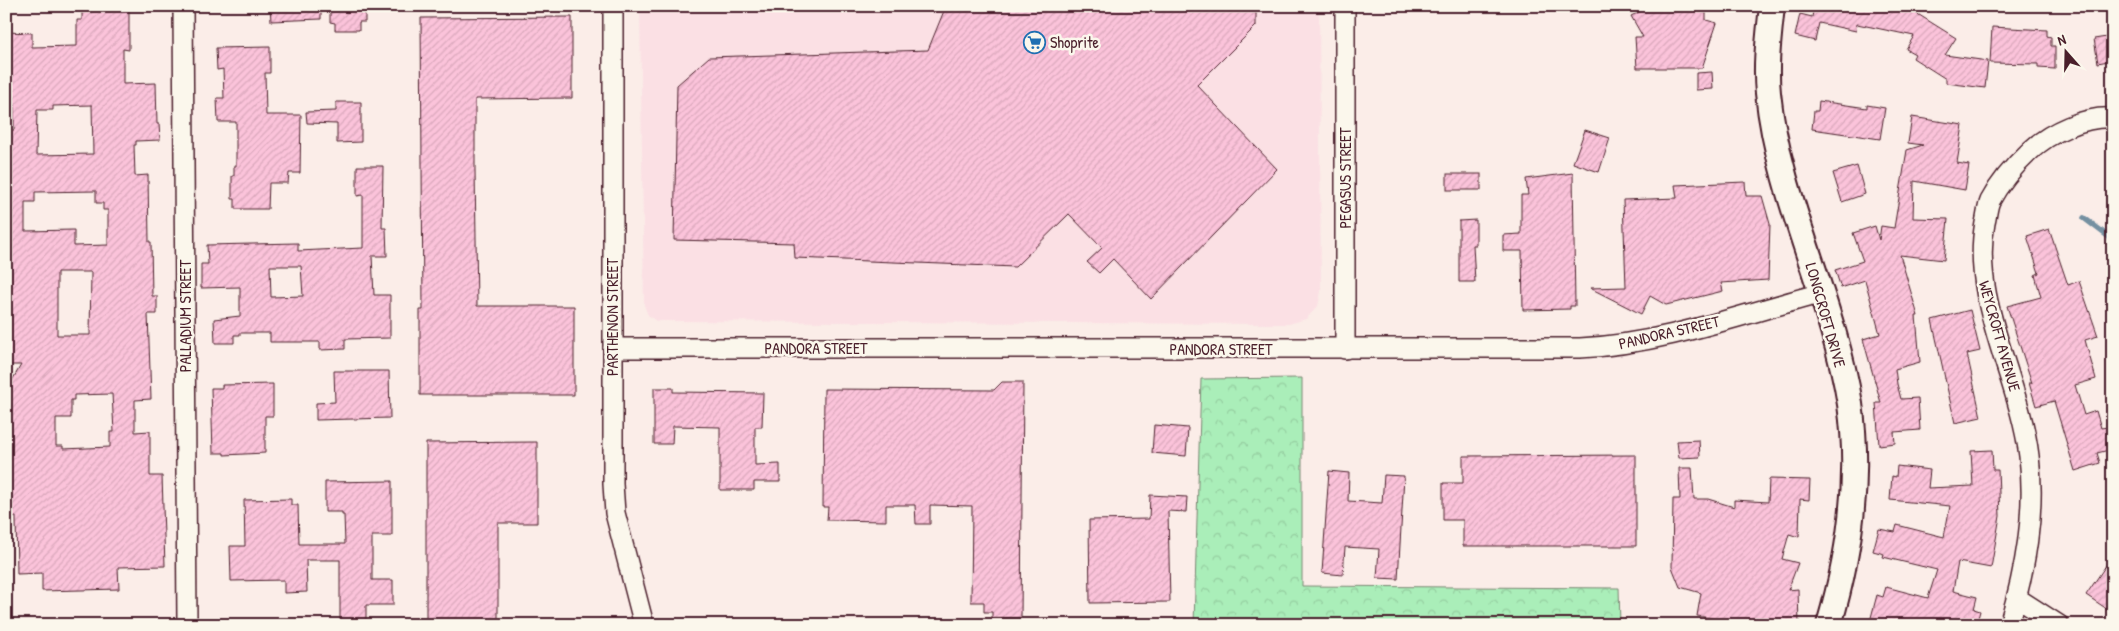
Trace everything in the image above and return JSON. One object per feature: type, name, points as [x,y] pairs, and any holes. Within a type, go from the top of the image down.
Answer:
[{"type":"street","name":"PALLADIUM STREET","points":[[183,6],[187,625]]},
{"type":"street","name":"PARTHENON STREET","points":[[614,6],[612,348],[615,513],[644,625]]},
{"type":"street","name":"PEGASUS STREET","points":[[1345,6],[1345,349]]},
{"type":"street","name":"LONGCROFT DRIVE","points":[[1772,6],[1767,60],[1772,121],[1779,157],[1822,293],[1850,404],[1854,452],[1854,512],[1840,588],[1829,625]]},
{"type":"street","name":"WEYCROFT AVENUE","points":[[2010,625],[2029,541],[2029,458],[2021,411],[1982,277],[1983,235],[1990,202],[2011,168],[2039,142],[2074,125],[2113,118]]},
{"type":"street","name":"PANDORA STREET","points":[[612,348],[1345,349],[1607,347],[1658,338],[1822,293]]},
{"type":"street","points":[[2017,598],[2059,625]]},
{"type":"shaded area","points":[[640,6],[1319,6],[1321,291],[1318,306],[1306,319],[1289,324],[656,321],[648,315],[644,305]]},
{"type":"green space","points":[[1302,378],[1302,586],[1619,588],[1620,625],[1194,625],[1201,379]]},
{"type":"building","points":[[82,6],[129,6],[129,50],[123,49],[123,84],[156,83],[157,124],[159,124],[160,140],[136,141],[136,145],[134,145],[135,176],[148,175],[152,296],[157,296],[157,314],[148,314],[151,399],[135,400],[135,432],[150,431],[150,476],[162,476],[165,566],[118,567],[119,589],[42,591],[42,573],[17,574],[16,517],[6,517],[6,487],[9,487],[9,455],[6,456],[6,391],[21,365],[6,365],[6,147],[7,130],[14,130],[14,98],[9,97],[9,56],[6,56],[6,32],[32,33],[32,47],[77,46],[77,20],[82,20]],"holes":[[[92,105],[93,154],[36,155],[37,110],[53,110],[53,106]],[[96,191],[96,203],[103,203],[103,210],[108,210],[108,245],[74,246],[74,230],[25,231],[25,202],[35,202],[35,192]],[[57,272],[91,272],[90,335],[57,335]],[[112,394],[114,432],[110,432],[110,447],[63,449],[63,446],[56,446],[56,418],[71,418],[71,400],[74,400],[74,395]]]},
{"type":"building","points":[[270,6],[321,6],[321,19],[271,21]]},
{"type":"building","points":[[330,6],[365,6],[365,22],[359,22],[359,30],[335,30],[335,23],[330,22]]},
{"type":"building","points":[[946,6],[1256,6],[1256,26],[1197,85],[1277,169],[1151,299],[1113,259],[1099,273],[1087,262],[1102,248],[1069,214],[1015,267],[795,258],[794,243],[674,240],[677,85],[709,57],[928,50]]},
{"type":"building","points":[[1641,6],[1706,6],[1706,20],[1717,23],[1702,68],[1637,68],[1635,37],[1643,37],[1631,16],[1641,11]]},
{"type":"building","points":[[1814,6],[1887,6],[1916,13],[1956,38],[1945,55],[1988,61],[1985,88],[1946,83],[1946,79],[1913,58],[1915,54],[1906,49],[1914,36],[1857,24],[1856,31],[1819,23],[1815,41],[1795,36],[1800,14],[1812,17]]},
{"type":"building","points":[[572,17],[572,98],[475,99],[475,170],[477,306],[574,306],[574,395],[420,395],[420,310],[423,310],[421,18]]},
{"type":"building","points":[[1992,27],[2047,30],[2047,36],[2051,37],[2051,46],[2055,46],[2055,69],[2038,68],[2038,64],[1990,63]]},
{"type":"building","points":[[2113,36],[2113,60],[2098,63],[2094,39]]},
{"type":"building","points":[[270,47],[270,73],[265,73],[266,115],[301,115],[300,173],[289,173],[288,183],[269,183],[268,209],[235,209],[235,199],[232,199],[232,176],[234,176],[234,166],[236,166],[236,122],[218,122],[217,98],[224,98],[223,69],[217,70],[216,48]]},
{"type":"building","points":[[1712,72],[1713,89],[1696,90],[1696,73]]},
{"type":"building","points":[[1819,101],[1867,108],[1867,105],[1885,108],[1880,139],[1812,129],[1814,111],[1818,111]]},
{"type":"building","points":[[336,102],[361,102],[361,142],[337,143],[337,124],[307,123],[306,112],[336,111]]},
{"type":"building","points":[[1912,117],[1963,125],[1957,163],[1969,165],[1965,190],[1914,181],[1913,218],[1948,219],[1944,260],[1900,255],[1918,316],[1916,316],[1920,362],[1895,369],[1901,399],[1918,398],[1920,430],[1894,432],[1895,443],[1879,445],[1876,403],[1881,403],[1863,339],[1880,334],[1865,280],[1841,288],[1835,270],[1863,261],[1853,233],[1875,226],[1879,240],[1881,226],[1894,228],[1907,150],[1923,145],[1908,143]]},
{"type":"building","points":[[1585,130],[1610,138],[1599,172],[1573,163]]},
{"type":"building","points":[[357,166],[383,166],[382,228],[386,228],[387,256],[372,256],[374,295],[390,295],[390,338],[345,339],[345,349],[320,350],[320,342],[270,342],[270,333],[240,333],[240,335],[234,335],[234,343],[215,343],[214,319],[240,316],[240,287],[201,288],[201,264],[208,264],[207,245],[298,243],[298,251],[363,248],[363,195],[357,196]],"holes":[[[270,266],[301,266],[303,296],[271,297]]]},
{"type":"building","points":[[1857,166],[1865,194],[1842,202],[1833,173]]},
{"type":"building","points":[[1573,173],[1575,306],[1570,306],[1570,309],[1523,310],[1522,251],[1503,251],[1503,235],[1521,234],[1521,195],[1528,195],[1526,179]]},
{"type":"building","points":[[1447,174],[1481,174],[1481,190],[1447,190]]},
{"type":"building","points":[[1745,182],[1746,196],[1762,196],[1770,224],[1768,280],[1721,283],[1723,291],[1666,305],[1650,296],[1641,314],[1590,288],[1626,287],[1623,200],[1677,198],[1675,185]]},
{"type":"building","points":[[1476,220],[1476,245],[1473,245],[1475,282],[1459,282],[1459,221]]},
{"type":"building","points":[[2049,229],[2068,285],[2079,281],[2098,336],[2085,340],[2096,379],[2075,385],[2084,415],[2096,411],[2101,428],[2108,427],[2113,443],[2113,449],[2097,453],[2100,463],[2075,471],[2054,401],[2036,406],[2029,383],[2032,383],[2007,306],[2041,297],[2035,275],[2039,273],[2027,236]]},
{"type":"building","points":[[1970,310],[1980,351],[1967,354],[1981,417],[1955,423],[1932,320]]},
{"type":"building","points":[[334,371],[389,371],[390,418],[316,420],[316,403],[335,402]]},
{"type":"building","points":[[1002,382],[1023,382],[1021,618],[992,618],[992,612],[984,612],[984,602],[971,602],[972,506],[930,505],[930,524],[916,524],[915,505],[886,505],[886,521],[827,520],[828,507],[823,507],[824,389],[994,390]]},
{"type":"building","points":[[273,384],[273,416],[265,416],[265,453],[224,455],[224,453],[213,453],[211,388],[222,388],[222,385]]},
{"type":"building","points":[[654,388],[673,388],[673,392],[763,393],[762,427],[755,427],[755,465],[780,464],[780,482],[754,482],[754,490],[720,490],[720,427],[673,426],[672,444],[654,444]]},
{"type":"building","points":[[1154,425],[1188,428],[1186,456],[1152,453]]},
{"type":"building","points":[[1699,440],[1700,457],[1679,458],[1677,441]]},
{"type":"building","points":[[537,442],[537,523],[498,523],[498,625],[426,625],[426,443]]},
{"type":"building","points":[[1992,450],[1993,470],[1998,470],[2000,516],[1991,568],[1958,562],[1953,591],[1977,597],[1974,609],[1980,611],[1976,625],[1869,625],[1877,595],[1883,597],[1886,587],[1928,598],[1937,570],[1883,557],[1884,554],[1873,551],[1879,529],[1895,532],[1897,525],[1944,537],[1950,506],[1890,500],[1892,476],[1896,477],[1897,466],[1930,470],[1928,488],[1973,486],[1971,451]]},
{"type":"building","points":[[1636,455],[1636,546],[1463,546],[1463,520],[1443,520],[1443,483],[1463,483],[1463,456]]},
{"type":"building","points":[[1679,468],[1692,468],[1694,499],[1708,499],[1734,507],[1734,500],[1768,502],[1769,479],[1810,480],[1809,500],[1800,499],[1799,537],[1789,534],[1782,559],[1798,563],[1788,590],[1798,589],[1799,625],[1722,625],[1724,620],[1697,616],[1701,593],[1680,587],[1672,567],[1673,499],[1680,499]]},
{"type":"building","points":[[1329,471],[1349,473],[1348,501],[1382,503],[1384,475],[1404,476],[1398,579],[1377,578],[1379,549],[1345,547],[1343,575],[1322,573]]},
{"type":"building","points":[[392,481],[392,536],[372,536],[372,580],[393,580],[393,605],[366,605],[366,625],[340,625],[340,560],[306,560],[307,592],[284,593],[284,580],[231,581],[230,546],[245,546],[244,500],[291,499],[291,505],[298,505],[299,544],[345,544],[344,515],[342,515],[342,512],[325,512],[325,482]]},
{"type":"building","points":[[1150,495],[1187,497],[1186,512],[1168,511],[1170,602],[1090,603],[1089,520],[1149,519]]},
{"type":"building","points":[[2113,555],[2113,613],[2086,595]]},
{"type":"waterway","points":[[2084,218],[2113,240]]},
{"type":"place","name":"Shoprite","points":[[1034,42]]}]
